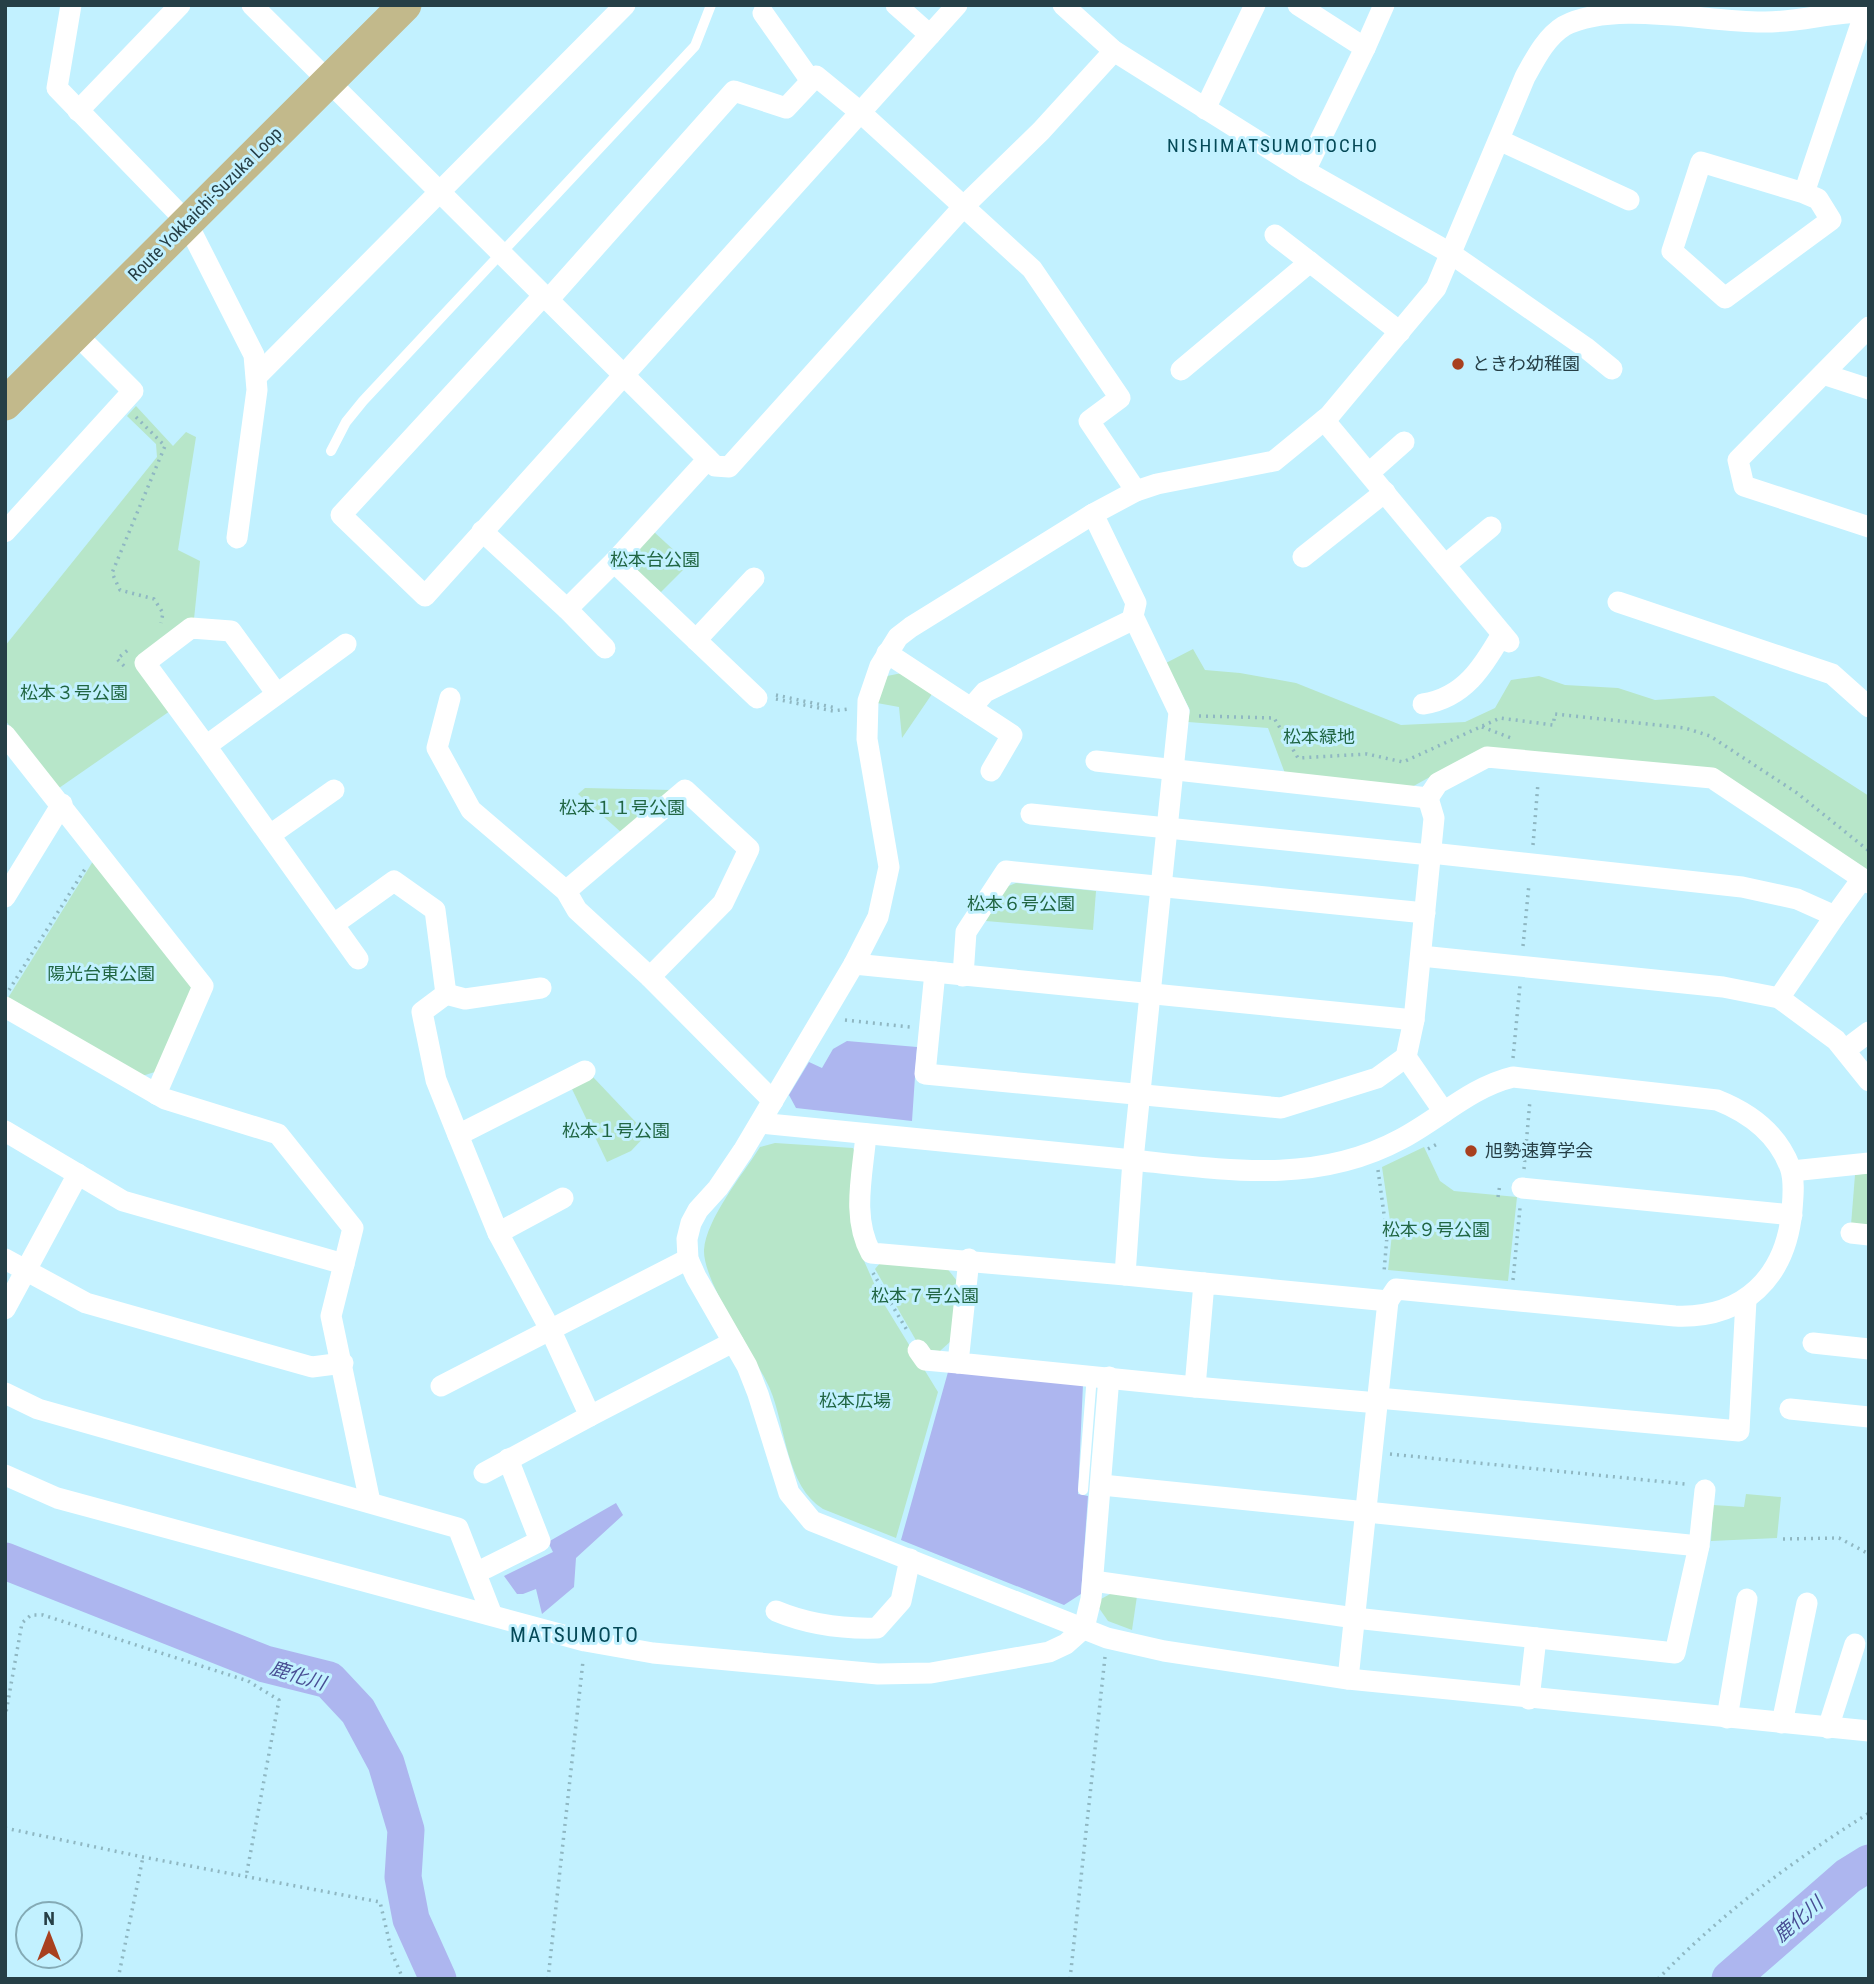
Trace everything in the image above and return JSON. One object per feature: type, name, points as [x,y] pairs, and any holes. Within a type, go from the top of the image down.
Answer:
[{"type":"main road","name":"Route Yokkaichi-Suzuka Loop","points":[[5,404],[405,5]]},
{"type":"street","points":[[71,5],[57,88],[186,221],[254,355],[258,375],[237,538]]},
{"type":"street","points":[[78,111],[180,5]]},
{"type":"street","points":[[252,5],[715,466],[729,467],[964,206],[1041,131],[1114,51]]},
{"type":"street","points":[[258,375],[625,5]]},
{"type":"street","points":[[896,5],[930,35]]},
{"type":"street","points":[[957,5],[860,112],[482,531],[425,596],[341,516],[734,91],[786,108],[816,76],[860,112],[1032,269],[1120,398],[1089,421],[1136,491]]},
{"type":"street","points":[[1063,5],[1114,51],[1306,171],[1450,253],[1585,347],[1612,369]]},
{"type":"street","points":[[1205,109],[1255,5]]},
{"type":"street","points":[[1298,5],[1365,48]]},
{"type":"street","points":[[1306,171],[1384,5]]},
{"type":"street","points":[[1600,5],[1624,13]]},
{"type":"street","points":[[1804,193],[1867,12],[1778,23],[1624,13],[1594,14],[1563,27],[1553,36],[1525,77],[1436,288],[1324,421],[1274,461],[1187,477],[1136,491],[1093,514],[898,637],[870,688],[867,706],[867,739],[889,867],[878,918],[854,964],[760,1123],[718,1188],[698,1210],[691,1223],[688,1259],[758,1394],[783,1479],[796,1505],[812,1521],[1107,1638],[1164,1651],[1348,1679],[1869,1731]]},
{"type":"street","points":[[763,13],[811,81]]},
{"type":"street","points":[[1499,140],[1629,200]]},
{"type":"street","points":[[1701,162],[1804,193],[1818,199],[1831,220],[1725,298],[1672,251],[1701,162]]},
{"type":"street","points":[[1275,235],[1400,332]]},
{"type":"street","points":[[1181,370],[1310,262]]},
{"type":"street","points":[[1869,327],[1738,460],[1744,486],[1869,527]]},
{"type":"street","points":[[5,531],[133,391],[75,333]]},
{"type":"street","points":[[1823,374],[1869,388]]},
{"type":"street","points":[[1324,421],[1506,638],[1467,684],[1450,697],[1423,704]]},
{"type":"street","points":[[1369,473],[1404,442]]},
{"type":"street","points":[[566,609],[614,562],[708,459]]},
{"type":"street","points":[[1303,557],[1385,492]]},
{"type":"street","points":[[1093,514],[1136,603],[1134,619],[1179,712],[1142,1094],[1133,1160],[1125,1275]]},
{"type":"street","points":[[1441,560],[1483,526]]},
{"type":"street","points":[[482,531],[605,648]]},
{"type":"street","points":[[614,562],[759,695]]},
{"type":"street","points":[[696,640],[754,578]]},
{"type":"street","points":[[1618,602],[1832,674],[1869,708]]},
{"type":"street","points":[[971,708],[985,692],[1134,619]]},
{"type":"street","points":[[277,694],[231,631],[191,628],[145,663],[358,959]]},
{"type":"street","points":[[206,746],[346,644]]},
{"type":"street","points":[[887,653],[1012,735],[991,771]]},
{"type":"street","points":[[450,698],[437,748],[471,810],[566,891],[578,910],[650,977],[773,1101]]},
{"type":"street","points":[[5,735],[203,986],[156,1094]]},
{"type":"street","points":[[1428,798],[1438,783],[1488,757],[1712,778],[1866,881],[1835,916],[1779,998]]},
{"type":"street","points":[[1096,761],[1428,798]]},
{"type":"street","points":[[270,835],[334,790]]},
{"type":"street","points":[[566,891],[685,790],[749,849],[723,903],[650,977]]},
{"type":"street","points":[[935,972],[925,1074],[1281,1108],[1377,1078],[1406,1057],[1414,1020],[1434,818],[1428,798]]},
{"type":"street","points":[[5,897],[62,804]]},
{"type":"street","points":[[1031,814],[1531,863],[1758,889],[1797,900],[1835,916]]},
{"type":"street","points":[[963,976],[966,932],[1006,871],[1425,913]]},
{"type":"street","points":[[334,924],[394,881],[435,910],[446,994]]},
{"type":"street","points":[[1421,956],[1748,990],[1779,998],[1845,1050],[1869,1081]]},
{"type":"street","points":[[854,964],[1414,1020]]},
{"type":"street","points":[[446,994],[465,999],[541,988]]},
{"type":"street","points":[[446,994],[422,1012],[436,1080],[498,1233],[550,1329],[590,1416]]},
{"type":"street","points":[[5,1007],[156,1094],[278,1134],[354,1227],[331,1316],[370,1502]]},
{"type":"street","points":[[1845,1050],[1869,1032]]},
{"type":"street","points":[[1406,1057],[1444,1112]]},
{"type":"street","points":[[458,1135],[585,1072]]},
{"type":"street","points":[[760,1123],[1247,1173],[1325,1167],[1398,1141],[1489,1085],[1513,1077],[1699,1097],[1737,1108],[1761,1124],[1780,1148],[1792,1171],[1792,1215],[1782,1258],[1769,1278],[1746,1300],[1691,1317],[1396,1289],[1388,1301],[1348,1679]]},
{"type":"street","points":[[5,1131],[123,1201],[344,1264]]},
{"type":"street","points":[[866,1133],[859,1213],[864,1240],[871,1253],[969,1259],[1388,1301]]},
{"type":"street","points":[[1792,1171],[1869,1163]]},
{"type":"street","points":[[5,1309],[78,1174]]},
{"type":"street","points":[[1522,1188],[1792,1215]]},
{"type":"street","points":[[498,1233],[563,1198]]},
{"type":"street","points":[[5,1259],[86,1304],[312,1367],[343,1363]]},
{"type":"street","points":[[441,1386],[688,1259]]},
{"type":"street","points":[[958,1363],[969,1259]]},
{"type":"street","points":[[1195,1387],[1204,1283]]},
{"type":"street","points":[[918,1350],[925,1360],[1195,1387],[1738,1431],[1746,1300]]},
{"type":"street","points":[[484,1473],[733,1342]]},
{"type":"street","points":[[1813,1343],[1869,1349]]},
{"type":"street","points":[[5,1475],[57,1498],[585,1641],[713,1660],[878,1674],[931,1673],[1049,1651],[1066,1644],[1084,1629],[1093,1581],[1092,1487],[1101,1376]]},
{"type":"street","points":[[5,1393],[38,1409],[458,1528],[492,1615]]},
{"type":"street","points":[[1790,1409],[1869,1417]]},
{"type":"street","points":[[486,1568],[540,1541],[508,1459]]},
{"type":"street","points":[[1092,1487],[1366,1510],[1699,1546]]},
{"type":"street","points":[[1093,1581],[1354,1618],[1675,1653],[1699,1546],[1705,1490]]},
{"type":"street","points":[[776,1611],[794,1618],[844,1627],[877,1628],[901,1601],[910,1559]]},
{"type":"street","points":[[1727,1718],[1748,1599]]},
{"type":"street","points":[[1782,1723],[1807,1603]]},
{"type":"street","points":[[1529,1699],[1536,1638]]},
{"type":"street","points":[[1828,1728],[1855,1644]]},
{"type":"lane","points":[[331,451],[346,422],[363,401],[695,46],[711,5]]},
{"type":"path","points":[[123,402],[165,446],[112,573],[120,590],[154,599],[160,605],[163,613],[160,624]]},
{"type":"path","points":[[759,695],[833,711],[867,706]]},
{"type":"path","points":[[1513,1063],[1540,762]]},
{"type":"path","points":[[5,996],[97,849]]},
{"type":"path","points":[[822,1018],[930,1029]]},
{"type":"path","points":[[1428,1149],[1439,1143]]},
{"type":"path","points":[[1378,1165],[1387,1236],[1384,1272]]},
{"type":"path","points":[[1498,1197],[1500,1182]]},
{"type":"path","points":[[871,1253],[872,1270],[918,1350]]},
{"type":"path","points":[[1384,1453],[1706,1486],[1705,1490]]},
{"type":"path","points":[[1783,1539],[1839,1538],[1869,1554]]},
{"type":"path","points":[[5,1718],[22,1623],[31,1615],[44,1615],[248,1681],[279,1700],[246,1877]]},
{"type":"path","points":[[1070,1979],[1107,1638]]},
{"type":"path","points":[[548,1979],[585,1641]]},
{"type":"path","points":[[1658,1979],[1736,1905],[1797,1858],[1869,1813]]},
{"type":"path","points":[[5,1828],[380,1902],[392,1954],[403,1979]]},
{"type":"path","points":[[118,1979],[143,1857]]},
{"type":"green space","name":"松本３号公園","points":[[136,406],[173,446],[186,432],[196,437],[178,550],[200,561],[194,619],[135,661],[170,711],[59,788],[5,720],[5,646],[157,457],[156,444],[127,416]]},
{"type":"green space","name":"松本台公園","points":[[654,532],[689,564],[661,592],[633,568],[632,554]]},
{"type":"green space","name":"松本緑地","points":[[1193,649],[1205,670],[1296,683],[1401,725],[1465,722],[1495,708],[1511,680],[1539,676],[1565,685],[1618,688],[1655,700],[1714,696],[1869,796],[1869,871],[1714,769],[1475,752],[1410,788],[1286,776],[1268,728],[1188,722],[1190,710],[1166,663]]},
{"type":"green space","points":[[902,673],[932,694],[902,738],[899,707],[877,703],[887,676]]},
{"type":"green space","name":"松本１１号公園","points":[[585,788],[672,790],[622,833],[578,794]]},
{"type":"green space","name":"陽光台東公園","points":[[95,858],[191,982],[193,997],[158,1071],[142,1076],[8,998]]},
{"type":"green space","name":"松本６号公園","points":[[1016,883],[1096,891],[1093,930],[986,921],[1006,887]]},
{"type":"green space","name":"松本１号公園","points":[[593,1077],[647,1134],[631,1151],[607,1162],[572,1089]]},
{"type":"green space","name":"松本広場","points":[[775,1143],[853,1148],[856,1155],[857,1245],[881,1299],[938,1392],[896,1538],[823,1509],[801,1486],[794,1471],[770,1389],[720,1300],[706,1264],[706,1238],[718,1211],[760,1147]]},
{"type":"green space","name":"松本９号公園","points":[[1424,1147],[1440,1181],[1454,1191],[1517,1197],[1508,1281],[1388,1270],[1392,1234],[1382,1167]]},
{"type":"green space","points":[[1869,1173],[1869,1226],[1851,1225],[1855,1175]]},
{"type":"green space","name":"松本７号公園","points":[[881,1262],[946,1267],[957,1281],[952,1340],[940,1351],[921,1349],[875,1269]]},
{"type":"green space","points":[[1746,1494],[1781,1497],[1777,1538],[1711,1541],[1713,1505],[1744,1507]]},
{"type":"green space","points":[[1112,1593],[1137,1596],[1132,1630],[1108,1621],[1099,1608],[1101,1599]]},
{"type":"water","points":[[847,1041],[917,1047],[912,1121],[796,1108],[789,1095],[809,1062],[822,1068],[833,1049]]},
{"type":"water","points":[[948,1372],[1083,1384],[1078,1494],[1088,1496],[1081,1594],[1064,1605],[901,1540]]},
{"type":"water","points":[[616,1503],[623,1515],[576,1558],[574,1587],[542,1614],[536,1589],[517,1594],[504,1576],[553,1552],[548,1542]]},
{"type":"waterway","name":"鹿化川","points":[[5,1561],[265,1664],[329,1680],[358,1711],[386,1763],[406,1830],[403,1877],[411,1919],[438,1979]]},
{"type":"waterway","name":"鹿化川","points":[[1730,1979],[1848,1876],[1869,1863]]},
{"type":"place","name":"ときわ幼稚園","points":[[1458,364]]},
{"type":"place","name":"旭勢速算学会","points":[[1471,1151]]},
{"type":"district","name":"NISHIMATSUMOTOCHO","points":[[1273,145]]},
{"type":"district","name":"MATSUMOTO","points":[[575,1635]]}]
